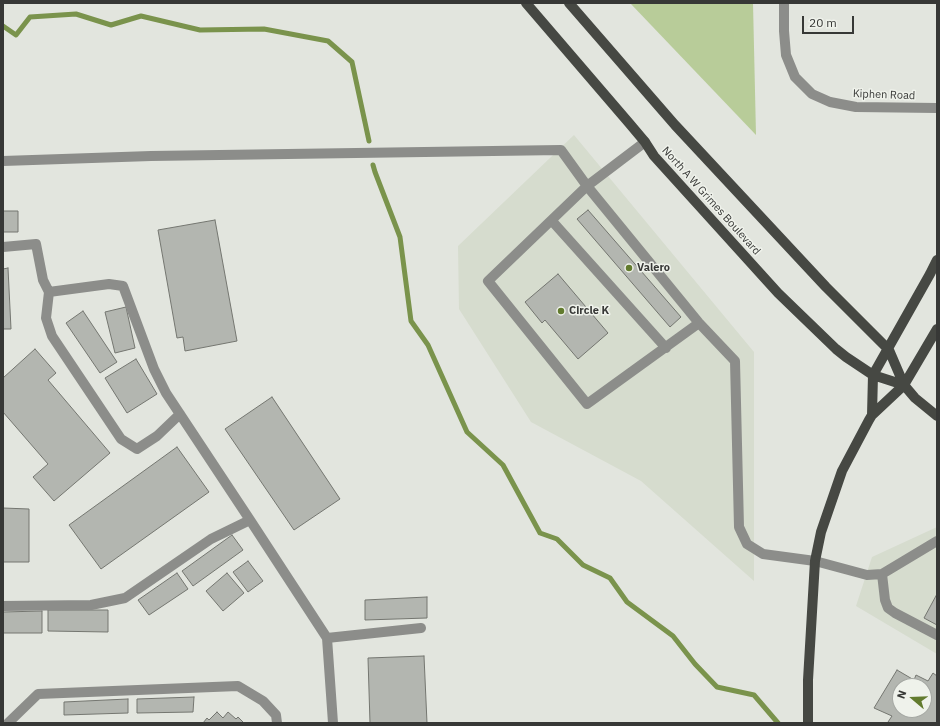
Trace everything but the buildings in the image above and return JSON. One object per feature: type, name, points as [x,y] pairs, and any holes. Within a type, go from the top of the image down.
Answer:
[{"type":"main road","name":"North A W Grimes Boulevard","points":[[526,3],[645,142],[654,156],[778,292],[836,349],[873,376],[904,385]]},
{"type":"main road","points":[[569,3],[675,126],[826,287],[889,350],[904,385],[915,398],[937,416]]},
{"type":"main road","points":[[872,415],[873,376],[889,350],[937,260]]},
{"type":"main road","points":[[808,723],[808,680],[815,561],[821,532],[842,471],[872,415],[904,385],[937,329]]},
{"type":"street","name":"Kiphen Road","points":[[784,3],[786,55],[795,77],[812,94],[830,102],[856,107],[937,108]]},
{"type":"street","points":[[645,142],[588,186],[488,281],[587,404],[700,323]]},
{"type":"street","points":[[3,161],[159,156],[561,150],[588,186],[700,323],[735,361],[739,527],[747,544],[763,554],[815,561],[868,575],[882,574],[937,541]]},
{"type":"street","points":[[552,220],[666,348]]},
{"type":"street","points":[[3,248],[36,244],[43,280],[49,292],[46,318],[52,336],[121,440],[137,449],[157,436],[180,414]]},
{"type":"street","points":[[49,292],[109,284],[123,286],[154,369],[166,393],[327,638],[332,723]]},
{"type":"street","points":[[3,606],[91,604],[125,598],[211,539],[250,520]]},
{"type":"street","points":[[882,574],[885,600],[888,608],[937,635]]},
{"type":"street","points":[[327,638],[421,628]]},
{"type":"street","points":[[8,723],[38,694],[238,686],[263,701],[276,715],[277,723]]},
{"type":"shaded area","points":[[574,135],[754,352],[754,581],[641,481],[531,422],[459,309],[458,246]]},
{"type":"shaded area","points":[[937,527],[937,654],[856,606],[872,557]]},
{"type":"green space","points":[[630,3],[753,3],[756,135]]},
{"type":"waterway","points":[[3,26],[16,35],[30,17],[76,14],[111,25],[141,16],[200,30],[264,29],[328,41],[352,62],[369,141]]},
{"type":"waterway","points":[[373,165],[400,237],[411,321],[428,345],[467,432],[503,465],[540,533],[557,539],[583,565],[610,578],[627,602],[673,636],[695,664],[717,687],[754,695],[778,723]]},
{"type":"place","name":"Valero","points":[[629,268]]},
{"type":"place","name":"Circle K","points":[[561,311]]}]
